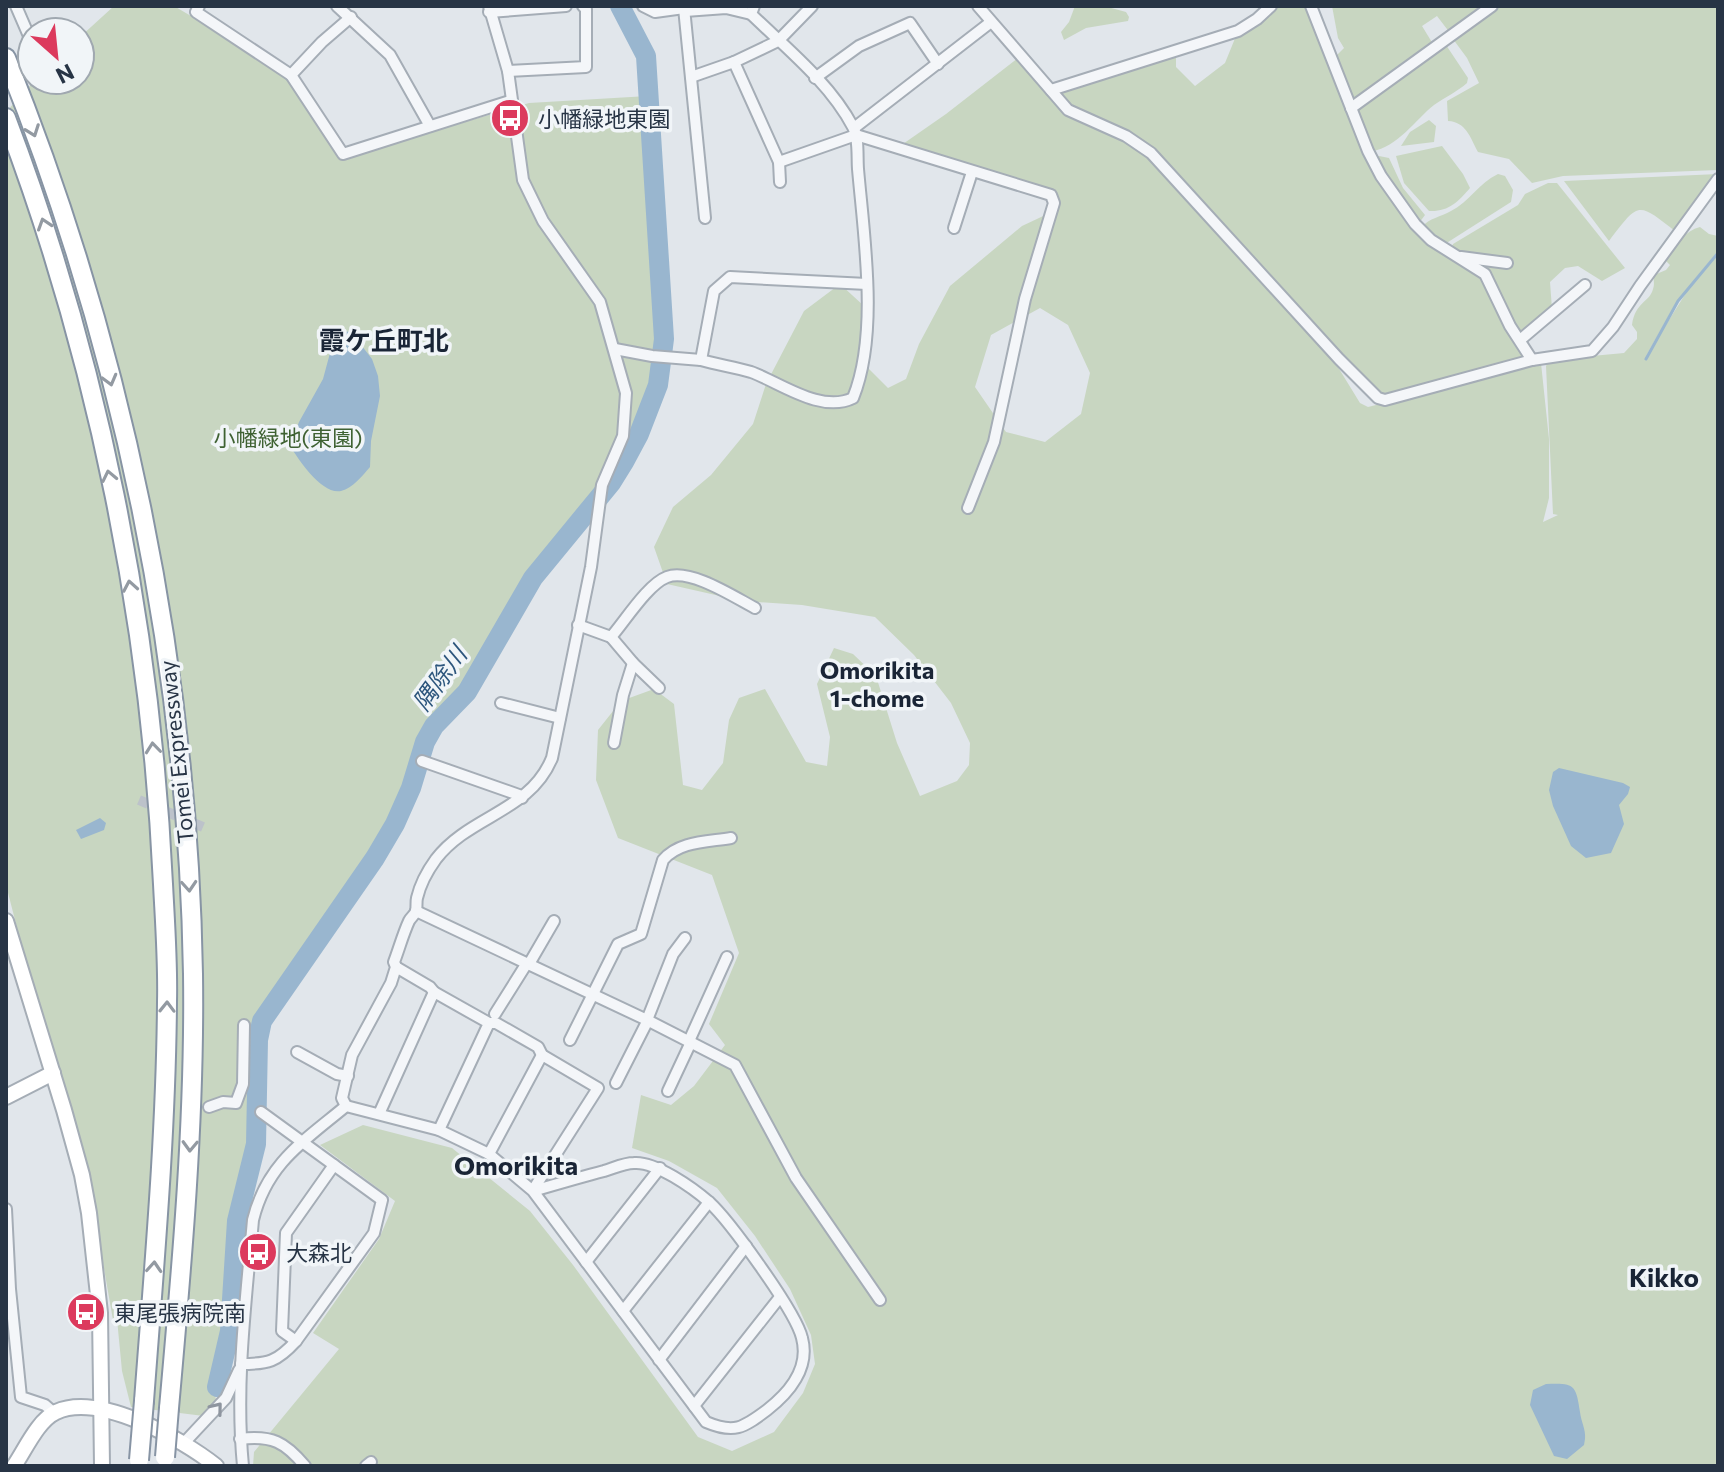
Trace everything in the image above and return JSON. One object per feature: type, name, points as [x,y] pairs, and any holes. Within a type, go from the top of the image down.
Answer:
[{"type":"highway","name":"Tomei Expressway","points":[[6,58],[39,145],[79,268],[113,389],[160,614],[179,750],[193,971],[193,1083],[189,1175],[165,1462]]},
{"type":"highway","name":"Tomei Expressway","points":[[6,118],[55,258],[77,339],[125,552],[156,777],[167,999],[161,1164],[139,1463]]},
{"type":"main road","points":[[7,925],[77,1156],[89,1213],[100,1313],[102,1466]]},
{"type":"main road","points":[[6,1097],[53,1073]]},
{"type":"main road","points":[[14,1466],[45,1420],[53,1412],[71,1407],[102,1409],[124,1415],[183,1444],[216,1466]]},
{"type":"street","points":[[199,6],[196,12],[291,75],[343,154],[510,101]]},
{"type":"street","points":[[337,6],[390,55],[430,126]]},
{"type":"street","points":[[533,1191],[635,1162],[660,1168],[709,1202],[746,1246],[802,1337],[803,1364],[798,1377],[776,1403],[741,1428],[725,1430],[706,1422],[533,1191],[489,1154],[439,1130],[346,1106],[342,1098],[352,1055],[391,983],[396,967],[394,962],[416,911],[416,900],[425,876],[437,858],[467,830],[522,798],[536,787],[547,770],[591,567],[602,485],[623,436],[626,393],[600,302],[543,221],[523,180],[508,71],[489,9],[566,6]]},
{"type":"street","points":[[508,71],[586,67],[586,9],[583,6]]},
{"type":"street","points":[[615,349],[701,360],[759,375],[789,392],[825,401],[846,402],[853,398],[864,357],[867,284],[855,132],[833,97],[778,41],[753,10],[685,11],[684,8],[655,12],[643,6]]},
{"type":"street","points":[[691,77],[734,62],[778,41],[812,6]]},
{"type":"street","points":[[978,6],[1076,116],[1126,136],[1151,153],[1339,359],[1378,398],[1385,400],[1532,360],[1592,351],[1613,327],[1718,179]]},
{"type":"street","points":[[1051,90],[1238,31],[1271,6]]},
{"type":"street","points":[[1311,6],[1368,151],[1395,198],[1431,240],[1485,274],[1532,360]]},
{"type":"street","points":[[1351,108],[1492,6]]},
{"type":"street","points":[[685,11],[705,218]]},
{"type":"street","points":[[291,75],[351,17]]},
{"type":"street","points":[[779,162],[855,132],[991,22]]},
{"type":"street","points":[[815,78],[859,46],[910,23],[938,64]]},
{"type":"street","points":[[734,62],[779,162],[780,182]]},
{"type":"street","points":[[855,132],[1051,195],[1054,203],[1025,299],[994,442],[968,508]]},
{"type":"street","points":[[954,228],[972,172]]},
{"type":"street","points":[[1458,257],[1507,263]]},
{"type":"street","points":[[701,360],[714,291],[730,277],[867,284]]},
{"type":"street","points":[[1520,340],[1585,285]]},
{"type":"street","points":[[611,637],[655,584],[668,576],[695,578],[755,608]]},
{"type":"street","points":[[578,625],[611,637],[659,688]]},
{"type":"street","points":[[614,743],[633,663]]},
{"type":"street","points":[[501,703],[560,718]]},
{"type":"street","points":[[422,761],[522,798]]},
{"type":"street","points":[[570,1040],[618,944],[641,934],[663,860],[668,853],[684,845],[731,838]]},
{"type":"street","points":[[416,911],[648,1020],[735,1065],[791,1170],[880,1300]]},
{"type":"street","points":[[439,1130],[492,1019],[554,921]]},
{"type":"street","points":[[616,1083],[648,1020],[673,954],[685,938]]},
{"type":"street","points":[[668,1091],[727,957]]},
{"type":"street","points":[[396,967],[434,992],[492,1019],[538,1047],[542,1055],[598,1088],[533,1191]]},
{"type":"street","points":[[379,1114],[434,992]]},
{"type":"street","points":[[209,1107],[223,1102],[236,1103],[243,1084],[244,1025]]},
{"type":"street","points":[[297,1052],[337,1074],[348,1076]]},
{"type":"street","points":[[489,1154],[542,1055]]},
{"type":"street","points":[[243,1466],[240,1439],[241,1364],[253,1220],[259,1197],[281,1160],[346,1106]]},
{"type":"street","points":[[241,1364],[268,1364],[284,1354],[296,1341],[374,1233],[382,1200],[261,1112]]},
{"type":"street","points":[[296,1341],[282,1331],[286,1233],[334,1165]]},
{"type":"street","points":[[586,1262],[660,1168]]},
{"type":"street","points":[[623,1311],[709,1202]]},
{"type":"street","points":[[6,1209],[10,1330],[21,1397],[45,1405],[53,1412]]},
{"type":"street","points":[[659,1360],[746,1246]]},
{"type":"street","points":[[694,1406],[780,1297]]},
{"type":"street","points":[[183,1444],[226,1398],[241,1364]]},
{"type":"street","points":[[240,1439],[269,1438],[293,1451],[305,1466]]},
{"type":"green space","name":"小幡緑地(東園)","points":[[114,6],[174,6],[273,65],[350,156],[529,103],[648,96],[661,316],[659,371],[636,434],[593,511],[537,573],[461,695],[415,744],[420,763],[418,785],[400,824],[368,875],[255,1035],[250,1163],[233,1232],[226,1331],[214,1385],[216,1401],[204,1416],[131,1407],[86,1166],[39,1013],[6,885],[6,112],[20,96],[96,96],[96,22]]},
{"type":"green space","points":[[1075,6],[1104,6],[1126,12],[1129,17],[1128,21],[1086,28],[1064,40],[1061,32]]},
{"type":"green space","points":[[1274,6],[1306,6],[1346,105],[1412,225],[1438,251],[1483,277],[1525,359],[1386,397],[1379,395],[1172,170],[1067,104],[1058,90],[1176,55],[1176,67],[1195,86],[1225,63],[1236,36]]},
{"type":"green space","points":[[1332,6],[1486,6],[1450,33],[1437,16],[1422,26],[1433,44],[1358,99],[1350,97],[1335,57],[1344,48],[1338,38]]},
{"type":"green space","points":[[1497,6],[1716,6],[1718,170],[1563,176],[1532,183],[1509,159],[1478,152],[1463,127],[1448,121],[1447,101],[1479,83],[1453,39]]},
{"type":"green space","points":[[1446,45],[1468,78],[1467,83],[1434,105],[1390,145],[1372,151],[1358,108]]},
{"type":"green space","points":[[1018,58],[1068,114],[1126,139],[1148,156],[1333,359],[1360,403],[1368,407],[1541,363],[1549,439],[1549,498],[1543,522],[1558,515],[1553,514],[1546,366],[1549,360],[1624,353],[1637,339],[1632,325],[1634,317],[1651,293],[1654,275],[1670,265],[1664,259],[1694,229],[1700,227],[1718,236],[1718,251],[1677,301],[1645,358],[1691,285],[1718,255],[1718,1466],[253,1466],[254,1452],[339,1349],[313,1333],[379,1239],[395,1201],[320,1145],[363,1125],[452,1148],[530,1211],[698,1437],[732,1451],[774,1432],[803,1393],[815,1364],[811,1335],[790,1289],[755,1236],[717,1188],[669,1161],[632,1148],[641,1095],[671,1105],[694,1086],[725,1045],[709,1024],[739,953],[712,875],[618,838],[596,780],[598,730],[621,701],[654,689],[674,704],[683,785],[702,790],[723,763],[729,720],[739,698],[765,689],[806,762],[827,766],[830,737],[817,684],[834,648],[853,654],[876,676],[897,743],[920,796],[957,781],[969,765],[970,743],[951,703],[914,655],[875,617],[802,605],[742,601],[667,584],[654,547],[673,507],[711,475],[753,424],[766,384],[804,311],[840,284],[864,306],[869,334],[869,369],[888,388],[906,379],[919,344],[950,286],[1022,226],[1056,210],[1058,199],[900,146]],"holes":[[[1040,308],[1068,325],[1090,373],[1081,414],[1045,442],[1006,432],[975,387],[991,335]]]},
{"type":"green space","points":[[1429,120],[1436,126],[1434,142],[1401,146],[1410,132]]},
{"type":"green space","points":[[1442,146],[1470,188],[1452,205],[1429,211],[1404,183],[1396,156]]},
{"type":"green space","points":[[1376,158],[1389,158],[1403,188],[1425,215],[1419,223],[1397,195]]},
{"type":"green space","points":[[1498,174],[1505,176],[1513,190],[1511,202],[1445,244],[1440,244],[1422,227],[1457,207]]},
{"type":"green space","points":[[1718,174],[1676,232],[1653,215],[1639,210],[1609,241],[1564,181]]},
{"type":"green space","points":[[1548,183],[1557,183],[1625,268],[1602,281],[1578,266],[1565,268],[1550,282],[1552,309],[1520,334],[1492,279],[1451,250],[1453,244],[1518,205],[1525,194]]},
{"type":"water","points":[[342,331],[351,332],[372,359],[380,396],[371,441],[370,467],[349,487],[334,491],[312,475],[290,446],[299,422],[323,379],[333,342]]},
{"type":"water","points":[[1559,768],[1630,787],[1619,805],[1624,824],[1611,853],[1586,858],[1571,846],[1549,790],[1553,772]]},
{"type":"water","points":[[100,818],[106,823],[104,830],[81,839],[76,830]]},
{"type":"water","points":[[1546,1384],[1568,1385],[1577,1396],[1585,1439],[1584,1445],[1567,1459],[1554,1456],[1530,1405],[1533,1390]]},
{"type":"waterway","name":"隅除川","points":[[217,1387],[230,1331],[237,1221],[256,1144],[258,1040],[262,1021],[375,858],[395,824],[411,788],[425,742],[434,726],[467,692],[533,578],[611,483],[639,434],[658,385],[664,339],[646,56],[620,6]]},
{"type":"waterway","points":[[1646,359],[1678,301],[1718,253]]},
{"type":"tunnel","points":[[139,800],[203,827]]},
{"type":"place","name":"小幡緑地東園","points":[[510,118]]},
{"type":"place","name":"大森北","points":[[258,1252]]},
{"type":"place","name":"東尾張病院南","points":[[86,1312]]},
{"type":"district","name":"霞ケ丘町北","points":[[384,339]]},
{"type":"district","name":"Omorikita 1-chome","points":[[877,683]]},
{"type":"district","name":"Omorikita","points":[[516,1164]]},
{"type":"district","name":"Kikko","points":[[1664,1276]]}]
